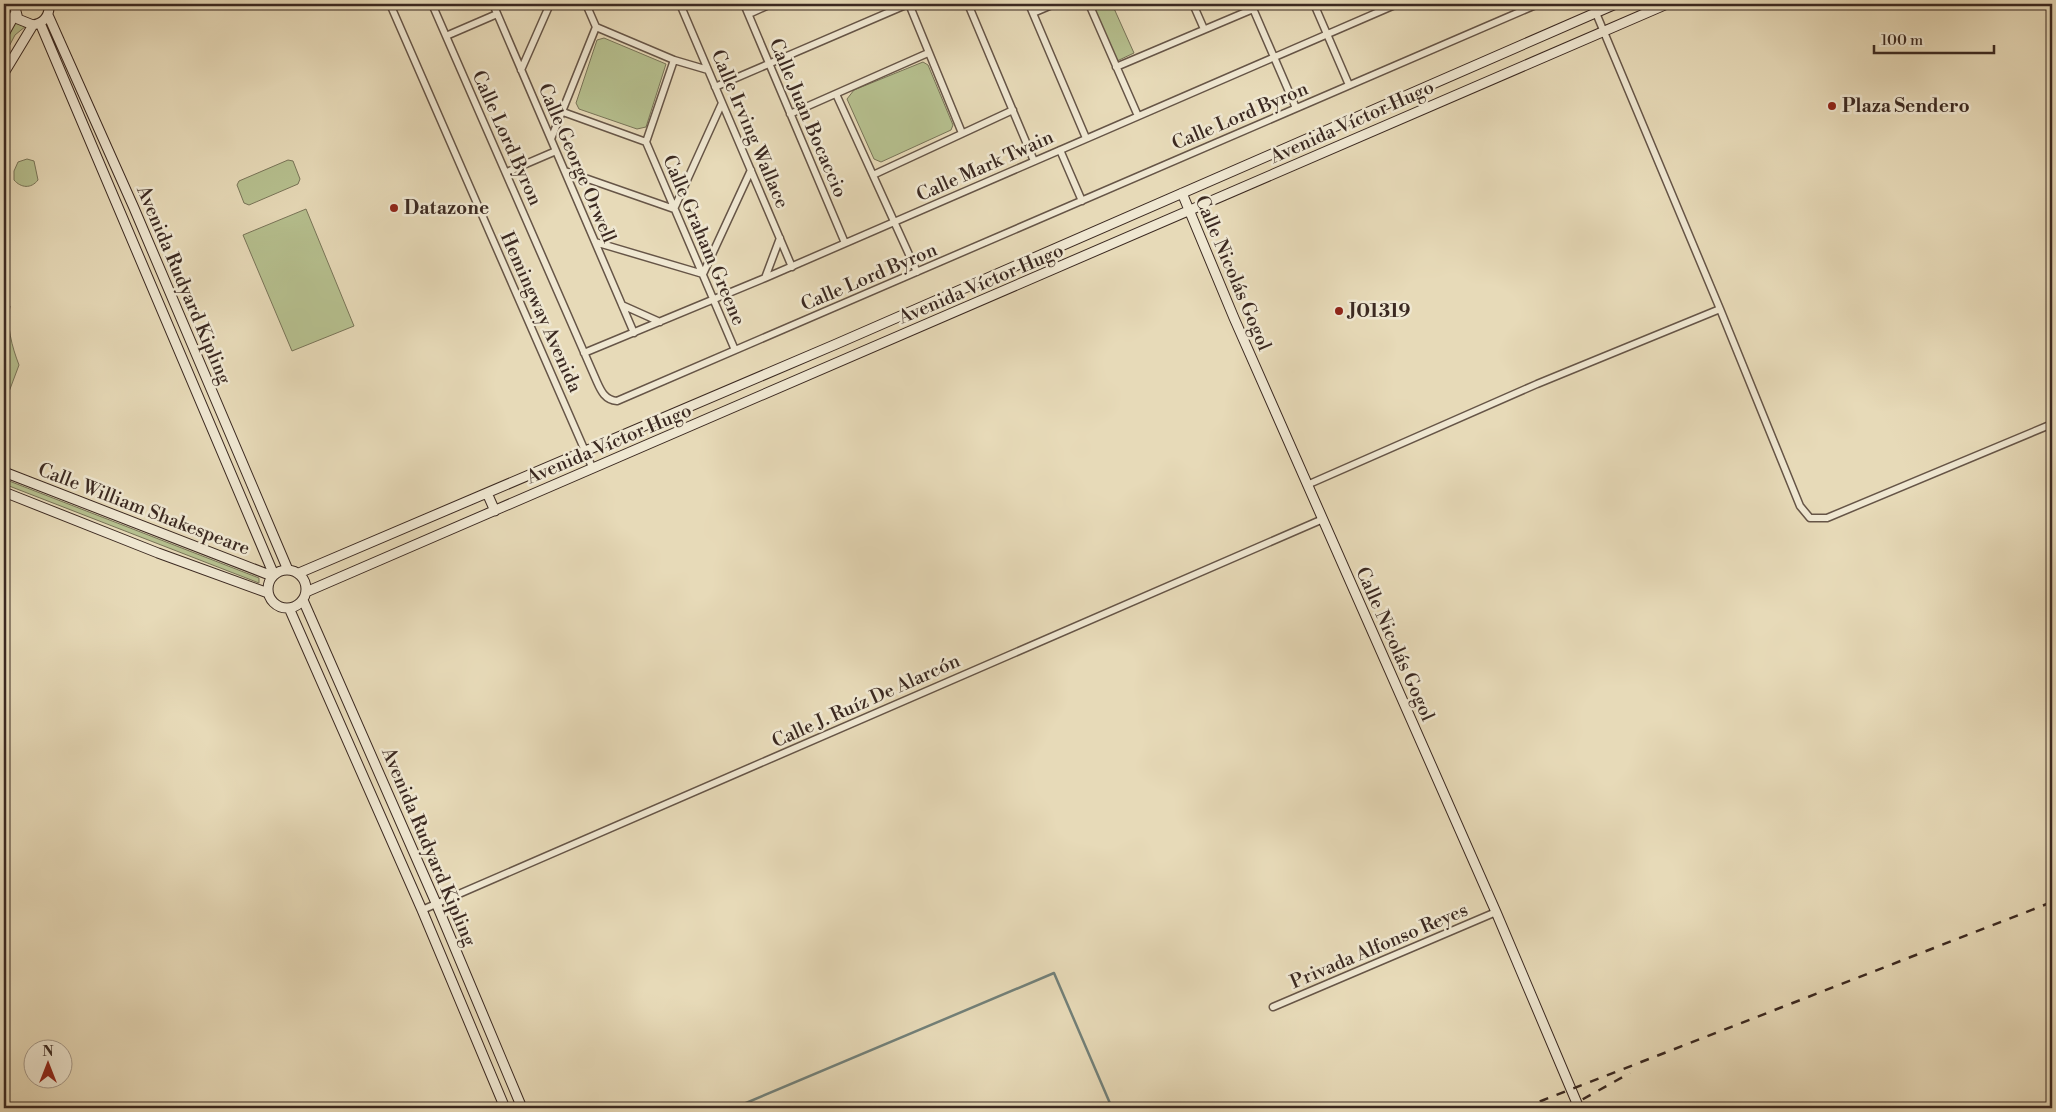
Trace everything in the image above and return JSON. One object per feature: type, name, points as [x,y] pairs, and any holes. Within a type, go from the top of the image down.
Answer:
[{"type":"street","points":[[4,34],[15,14],[14,4]]},
{"type":"street","name":"Hemingway Avenida","points":[[390,4],[592,467]]},
{"type":"street","name":"Calle Lord Byron","points":[[432,4],[507,172],[584,353],[604,395],[611,401],[617,401],[1538,4]]},
{"type":"street","name":"Calle George Orwell","points":[[493,4],[634,333]]},
{"type":"street","points":[[521,70],[550,4]]},
{"type":"street","points":[[586,4],[596,27],[674,60],[708,70]]},
{"type":"street","name":"Calle Irving Wallace","points":[[680,4],[792,267]]},
{"type":"street","name":"Calle Juan Bocaccio","points":[[744,4],[845,243]]},
{"type":"street","points":[[749,14],[771,4]]},
{"type":"street","points":[[715,87],[909,4],[962,133]]},
{"type":"street","points":[[968,4],[1034,161]]},
{"type":"street","points":[[1029,4],[1086,138]]},
{"type":"street","points":[[1033,13],[1054,4]]},
{"type":"street","points":[[1089,4],[1138,116]]},
{"type":"street","points":[[1193,4],[1204,29]]},
{"type":"street","points":[[1314,4],[1349,85]]},
{"type":"street","points":[[1373,4],[1377,12]]},
{"type":"street","name":"Calle Mark Twain","points":[[584,353],[792,267],[1397,4]]},
{"type":"street","name":"Avenida Víctor Hugo","points":[[299,573],[586,451],[1616,4]]},
{"type":"street","name":"Avenida Víctor Hugo","points":[[305,596],[592,467],[1189,212],[1667,4]]},
{"type":"street","points":[[1116,67],[1252,6],[1296,108]]},
{"type":"street","points":[[4,73],[36,24],[50,7]]},
{"type":"street","name":"Avenida Rudyard Kipling","points":[[50,7],[288,570]]},
{"type":"street","points":[[1596,12],[1800,506],[1810,518],[1827,518],[2052,424]]},
{"type":"street","points":[[15,14],[22,22],[36,24]]},
{"type":"street","points":[[446,36],[497,14]]},
{"type":"street","name":"Avenida Rudyard Kipling","points":[[36,24],[273,575]]},
{"type":"street","points":[[551,139],[596,27]]},
{"type":"street","points":[[790,114],[928,53]]},
{"type":"street","name":"Calle Graham Greene","points":[[674,60],[646,142],[736,350]]},
{"type":"street","points":[[836,94],[918,272]]},
{"type":"street","points":[[565,171],[674,210],[722,102]]},
{"type":"street","points":[[873,175],[1012,110]]},
{"type":"street","name":"Calle Graham Greene","points":[[563,112],[646,142]]},
{"type":"street","points":[[1060,150],[1082,201]]},
{"type":"street","points":[[507,172],[556,151]]},
{"type":"street","points":[[595,242],[703,274],[751,170]]},
{"type":"street","name":"Calle Nicolás Gogol","points":[[1182,193],[1307,485],[1496,912],[1579,1108]]},
{"type":"street","points":[[765,278],[780,238]]},
{"type":"street","points":[[622,305],[660,322]]},
{"type":"street","points":[[1307,485],[1537,384],[1720,309]]},
{"type":"street","name":"Calle William Shakespeare","points":[[4,472],[273,575]]},
{"type":"street","name":"Calle William Shakespeare","points":[[4,492],[158,553],[268,593]]},
{"type":"street","points":[[487,493],[496,511]]},
{"type":"street","name":"Calle J. Ruíz De Alarcón","points":[[422,910],[1323,519]]},
{"type":"street","points":[[288,570],[299,573],[305,582],[305,596],[289,608],[274,603],[268,593],[269,581],[273,575],[288,570]]},
{"type":"street","name":"Avenida Rudyard Kipling","points":[[305,596],[522,1108]]},
{"type":"street","name":"Avenida Rudyard Kipling","points":[[289,608],[409,885],[422,910],[504,1108]]},
{"type":"street","name":"Privada Alfonso Reyes","points":[[1273,1007],[1496,912]]},
{"type":"green space","points":[[1092,4],[1112,4],[1134,53],[1117,61]]},
{"type":"green space","points":[[15,19],[26,26],[15,35],[4,56],[5,47]]},
{"type":"green space","points":[[604,38],[666,64],[646,127],[637,129],[579,109],[576,103],[597,40]]},
{"type":"green space","points":[[923,62],[928,65],[953,125],[951,130],[881,162],[874,159],[847,99],[854,90]]},
{"type":"green space","points":[[27,159],[34,161],[38,180],[32,185],[23,186],[14,180],[14,171],[18,162]]},
{"type":"green space","points":[[288,160],[293,161],[300,179],[298,184],[249,205],[244,203],[237,185],[239,181]]},
{"type":"green space","points":[[306,209],[354,326],[292,351],[243,235]]},
{"type":"green space","points":[[4,303],[10,306],[10,336],[19,365],[4,405]]},
{"type":"green space","points":[[4,479],[259,578],[259,583],[4,484]]},
{"type":"waterway","points":[[734,1108],[1054,973],[1112,1108]]},
{"type":"railway","points":[[1523,1108],[2052,902]]},
{"type":"railway","points":[[1567,1108],[1630,1073]]},
{"type":"railway","points":[[1440,1108],[1451,1106],[1518,1106],[1529,1104]]},
{"type":"place","name":"Plaza Sendero","points":[[1832,106]]},
{"type":"place","name":"Datazone","points":[[394,208]]},
{"type":"place","name":"J01319","points":[[1339,311]]}]
